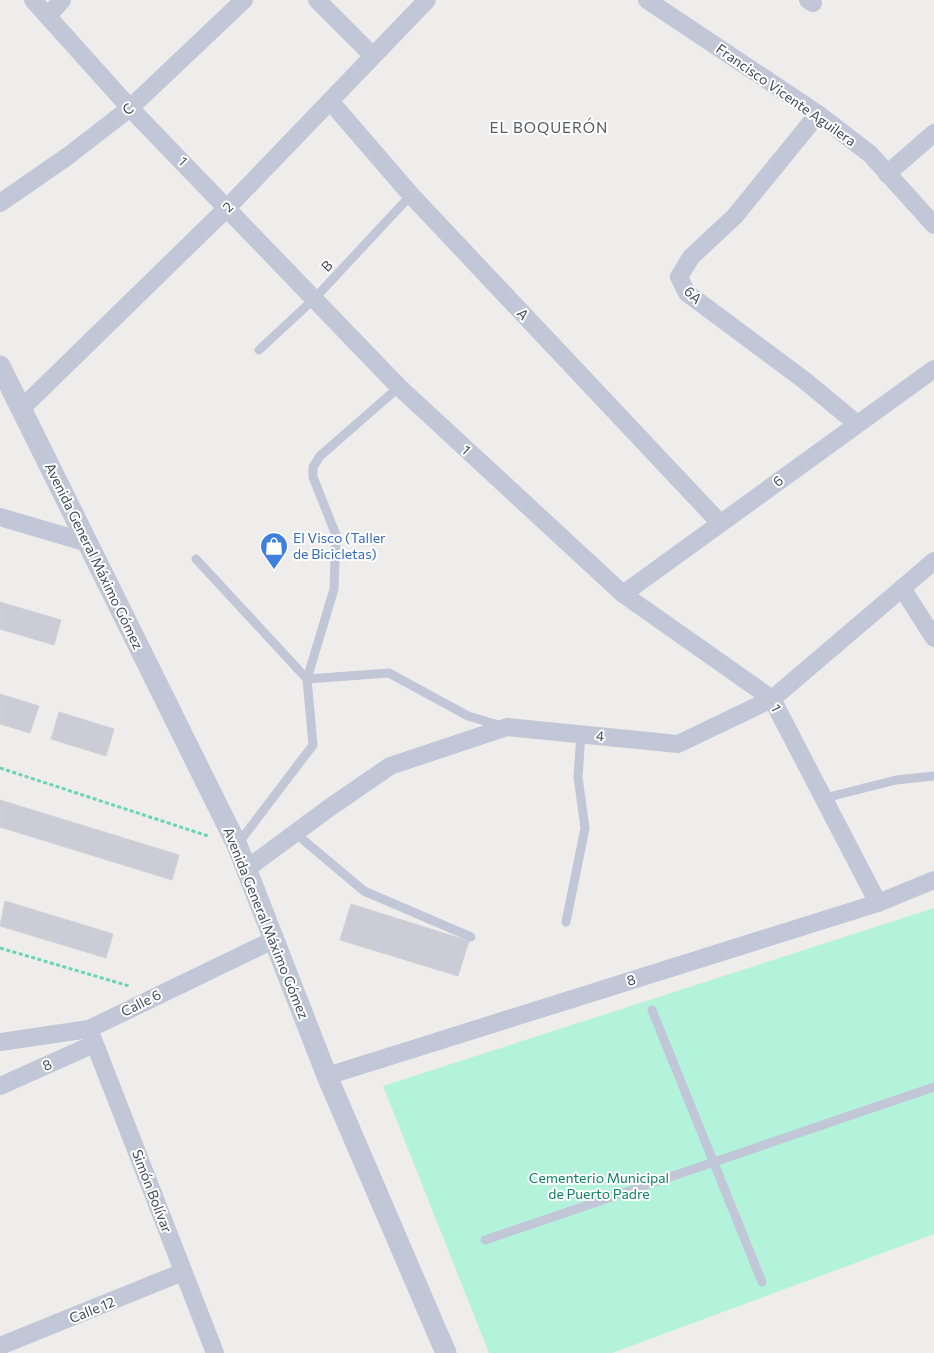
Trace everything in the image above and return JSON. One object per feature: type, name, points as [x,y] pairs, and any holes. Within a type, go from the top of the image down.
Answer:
[{"type":"street","name":"1","points":[[33,0],[130,108],[316,298],[400,388],[623,594],[772,699],[878,903]]},
{"type":"street","points":[[48,16],[62,0]]},
{"type":"street","name":"C","points":[[0,203],[68,156],[130,108],[244,0]]},
{"type":"street","points":[[317,0],[373,56]]},
{"type":"street","name":"2","points":[[22,408],[228,208],[427,0]]},
{"type":"street","name":"Francisco Vicente Aguilera","points":[[648,0],[666,5],[818,114],[870,154],[934,225]]},
{"type":"street","name":"A","points":[[330,102],[411,195],[720,523]]},
{"type":"street","name":"6A","points":[[818,114],[735,216],[691,256],[679,276],[687,293],[804,380],[856,423]]},
{"type":"street","points":[[887,174],[934,133]]},
{"type":"street","name":"Avenida General Máximo Gómez","points":[[0,366],[22,408],[85,542],[237,845],[245,870],[275,939],[327,1076],[446,1353]]},
{"type":"street","name":"6","points":[[623,594],[856,423],[934,369]]},
{"type":"street","points":[[0,517],[85,542]]},
{"type":"street","name":"4","points":[[245,870],[390,766],[507,727],[678,744],[772,699],[934,561]]},
{"type":"street","points":[[902,588],[934,638]]},
{"type":"street","name":"8","points":[[327,1076],[878,903],[934,880]]},
{"type":"street","name":"Calle 6","points":[[0,1042],[92,1037],[157,995],[275,939]]},
{"type":"street","name":"8","points":[[0,1086],[92,1037]]},
{"type":"street","name":"Simón Bolívar","points":[[92,1037],[215,1353]]},
{"type":"street","name":"Calle 12","points":[[8,1347],[183,1272]]},
{"type":"lane","name":"B","points":[[259,350],[316,298],[411,195]]},
{"type":"lane","points":[[237,845],[313,745],[307,679],[334,589],[336,535],[313,477],[313,467],[320,456],[400,388]]},
{"type":"lane","points":[[196,559],[307,679]]},
{"type":"lane","points":[[307,679],[389,673],[468,716],[507,727]]},
{"type":"lane","points":[[566,922],[585,828],[578,777],[580,734]]},
{"type":"lane","points":[[825,798],[896,780],[934,776]]},
{"type":"lane","points":[[295,833],[364,891],[471,937]]},
{"type":"lane","points":[[652,1010],[762,1282]]},
{"type":"lane","points":[[485,1240],[934,1087]]},
{"type":"path","points":[[0,768],[237,845]]},
{"type":"path","points":[[0,948],[157,995]]},
{"type":"green space","name":"Cementerio Municipal de Puerto Padre","points":[[934,908],[934,1234],[612,1353],[489,1353],[383,1086]]},
{"type":"building","points":[[0,602],[61,620],[54,645],[0,629]]},
{"type":"building","points":[[0,694],[39,706],[30,733],[0,724]]},
{"type":"building","points":[[59,712],[114,729],[106,756],[51,739]]},
{"type":"building","points":[[0,800],[179,855],[172,880],[0,827]]},
{"type":"building","points":[[5,901],[113,934],[106,958],[0,926]]},
{"type":"building","points":[[351,904],[469,941],[458,976],[340,940]]},
{"type":"place","name":"El Visco (Taller de Bicicletas)","points":[[274,570]]},
{"type":"district","name":"EL BOQUERÓN","points":[[549,128]]}]
